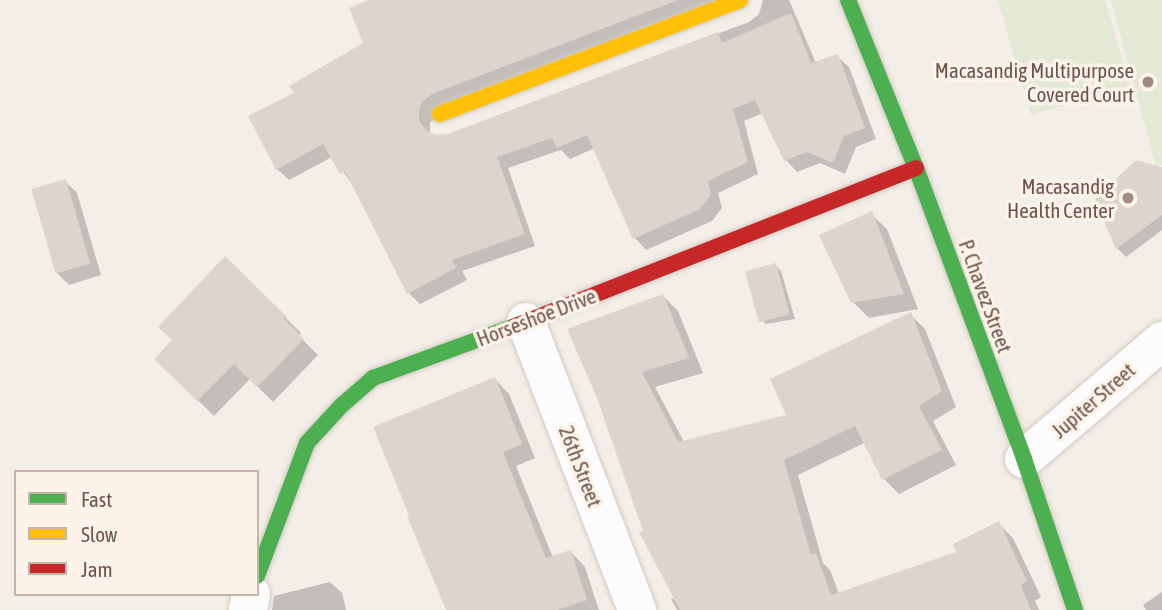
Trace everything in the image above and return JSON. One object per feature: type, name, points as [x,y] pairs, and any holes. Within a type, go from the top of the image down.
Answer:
[{"type":"street","points":[[440,114],[740,0]]},
{"type":"street","name":"P. Chavez Street","points":[[848,0],[916,168],[1024,459],[1075,610]]},
{"type":"street","name":"Horseshoe Drive","points":[[259,571],[307,443],[341,406],[373,378],[526,322],[916,168]]},
{"type":"street","name":"26th Street","points":[[526,322],[637,610]]},
{"type":"street","name":"Jupiter Street","points":[[1024,459],[1162,341]]},
{"type":"green space","points":[[998,0],[1105,0],[1130,86],[1031,115]]},
{"type":"green space","name":"Macasandig Multipurpose Covered Court","points":[[1111,0],[1162,0],[1162,165],[1156,166]]},
{"type":"building","points":[[368,0],[678,0],[432,94],[423,101],[419,110],[419,121],[426,130],[436,135],[448,134],[718,32],[722,43],[791,13],[811,63],[838,54],[865,128],[844,136],[833,163],[807,152],[784,161],[755,100],[733,109],[748,162],[708,181],[711,195],[700,209],[633,239],[587,135],[557,148],[552,138],[497,157],[525,234],[452,260],[456,268],[407,294],[345,171],[340,174],[323,144],[276,170],[248,116],[294,93],[289,86],[363,43],[349,8]]},
{"type":"building","name":"Macasandig Health Center","points":[[1136,160],[1162,167],[1162,215],[1116,249],[1095,199]]},
{"type":"building","points":[[66,179],[90,264],[56,274],[31,189]]},
{"type":"building","points":[[872,211],[904,294],[851,303],[819,235]]},
{"type":"building","points":[[225,256],[287,317],[284,319],[304,339],[257,387],[234,364],[197,401],[154,359],[172,340],[158,327]]},
{"type":"building","points":[[776,263],[790,314],[759,322],[745,271]]},
{"type":"building","points":[[663,294],[689,358],[642,372],[678,442],[786,415],[770,379],[911,312],[942,391],[919,406],[942,450],[882,480],[855,426],[784,460],[811,555],[816,553],[831,595],[956,552],[953,544],[999,521],[1027,581],[1021,585],[1031,610],[680,610],[639,532],[643,531],[597,398],[567,329]]},
{"type":"building","points":[[495,377],[522,444],[503,452],[546,558],[571,550],[587,600],[557,610],[446,610],[407,516],[409,515],[373,427]]},
{"type":"traffic: fast","points":[[848,0],[916,168],[1024,459],[1075,610]]},
{"type":"traffic: fast","points":[[259,571],[307,443],[341,406],[373,378],[515,326]]},
{"type":"traffic: slow","points":[[440,114],[740,0]]},
{"type":"traffic: jam","points":[[515,326],[916,168]]},
{"type":"place","name":"Macasandig Multipurpose Covered Court","points":[[1148,82]]},
{"type":"place","name":"Macasandig Health Center","points":[[1128,198]]}]
